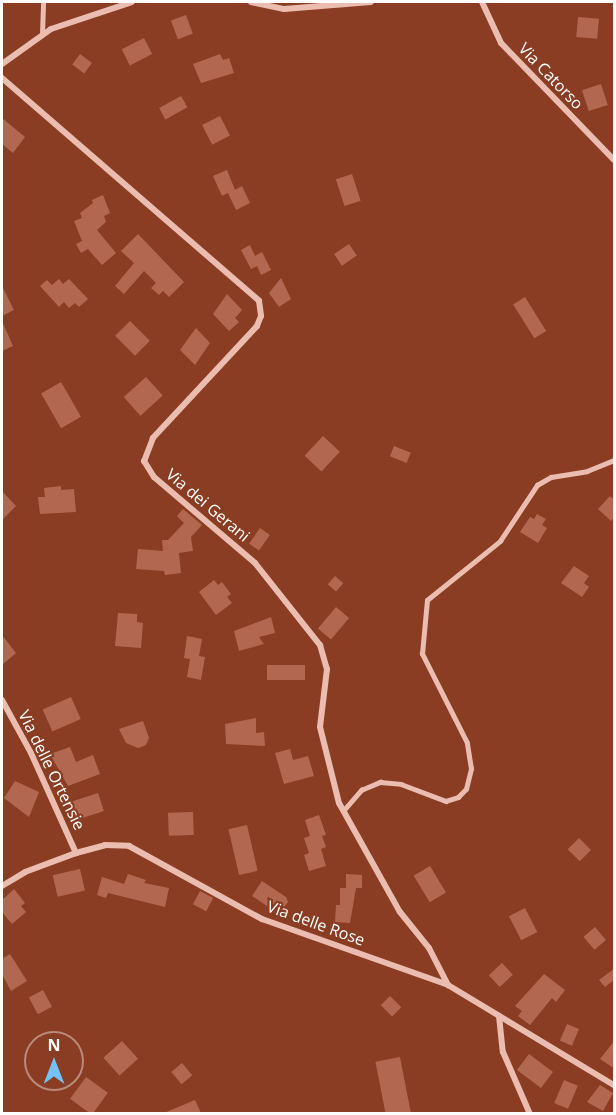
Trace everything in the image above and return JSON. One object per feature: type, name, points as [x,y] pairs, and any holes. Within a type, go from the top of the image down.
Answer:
[{"type":"street","points":[[2,64],[42,34],[132,2]]},
{"type":"street","points":[[251,2],[284,9],[371,2]]},
{"type":"street","name":"Via Catorso","points":[[482,2],[490,26],[501,43],[615,160]]},
{"type":"street","name":"Via dei Gerani","points":[[2,78],[259,301],[261,316],[257,326],[153,438],[144,461],[154,477],[255,563],[320,645],[327,669],[320,709],[320,732],[343,811],[400,912],[433,955],[448,985]]},
{"type":"street","name":"Via delle Ortensie","points":[[2,700],[31,753],[76,853]]},
{"type":"street","name":"Via delle Rose","points":[[2,886],[25,872],[76,853],[105,845],[129,846],[268,922],[448,985],[615,1085]]},
{"type":"street","points":[[499,1016],[503,1052],[530,1113]]},
{"type":"lane","points":[[42,34],[43,2]]},
{"type":"lane","points":[[343,811],[361,790],[380,782],[406,785],[446,801],[455,799],[466,789],[471,769],[467,742],[422,654],[427,600],[500,541],[537,485],[550,477],[587,471],[615,460]]},
{"type":"building","points":[[186,15],[193,34],[178,39],[171,20]]},
{"type":"building","points":[[578,17],[599,19],[597,39],[576,37]]},
{"type":"building","points":[[144,38],[152,54],[130,65],[122,49]]},
{"type":"building","points":[[80,54],[92,63],[84,73],[72,64]]},
{"type":"building","points":[[220,54],[223,60],[229,58],[234,73],[201,83],[193,64]]},
{"type":"building","points":[[601,84],[608,105],[589,111],[582,90]]},
{"type":"building","points":[[181,96],[187,107],[165,119],[159,108]]},
{"type":"building","points":[[220,116],[230,136],[212,145],[202,125]]},
{"type":"building","points":[[2,118],[25,137],[13,153],[2,144]]},
{"type":"building","points":[[227,170],[235,190],[242,186],[250,203],[236,210],[228,193],[222,196],[213,176]]},
{"type":"building","points":[[352,174],[361,201],[344,206],[336,179]]},
{"type":"building","points":[[103,195],[110,213],[104,216],[106,222],[97,230],[116,253],[102,265],[88,249],[81,253],[76,244],[82,241],[74,221],[82,218],[80,213],[93,203],[92,200]]},
{"type":"building","points":[[138,234],[184,282],[169,297],[163,291],[159,295],[151,288],[156,283],[144,271],[124,294],[115,286],[134,263],[121,251]]},
{"type":"building","points":[[349,244],[357,256],[342,266],[334,254]]},
{"type":"building","points":[[250,245],[255,256],[262,252],[271,270],[261,275],[257,266],[251,269],[241,250]]},
{"type":"building","points":[[281,278],[291,299],[279,307],[269,293]]},
{"type":"building","points":[[59,279],[63,284],[69,279],[88,299],[79,307],[75,303],[69,308],[64,302],[59,307],[40,286],[47,280],[52,285]]},
{"type":"building","points":[[2,286],[14,310],[2,316]]},
{"type":"building","points":[[227,294],[242,310],[235,318],[239,322],[229,331],[213,314]]},
{"type":"building","points":[[525,297],[546,331],[534,338],[513,304]]},
{"type":"building","points":[[2,321],[13,346],[2,351]]},
{"type":"building","points":[[130,321],[150,341],[135,356],[115,336]]},
{"type":"building","points":[[196,328],[210,343],[195,365],[180,350]]},
{"type":"building","points":[[146,377],[163,396],[140,416],[124,397]]},
{"type":"building","points":[[61,382],[81,417],[61,428],[41,394]]},
{"type":"building","points":[[323,436],[340,452],[321,471],[305,456]]},
{"type":"building","points":[[394,446],[411,453],[407,463],[390,456]]},
{"type":"building","points":[[61,486],[61,490],[74,489],[76,512],[40,514],[38,497],[45,497],[44,488]]},
{"type":"building","points":[[2,491],[16,506],[2,520]]},
{"type":"building","points":[[610,496],[615,501],[615,516],[611,521],[598,509]]},
{"type":"building","points":[[183,509],[202,525],[191,537],[193,551],[179,553],[181,573],[165,575],[164,571],[136,569],[138,549],[163,551],[162,540],[168,540],[184,523],[177,516]]},
{"type":"building","points":[[537,514],[546,519],[542,525],[547,528],[538,543],[520,532],[530,517],[534,519]]},
{"type":"building","points":[[260,528],[270,535],[259,550],[249,544]]},
{"type":"building","points":[[574,566],[589,576],[584,583],[589,587],[582,597],[561,583]]},
{"type":"building","points":[[335,576],[343,583],[336,592],[328,584]]},
{"type":"building","points":[[214,580],[218,585],[222,582],[231,594],[227,597],[232,603],[216,615],[199,592]]},
{"type":"building","points":[[336,607],[349,618],[331,639],[318,628]]},
{"type":"building","points":[[118,613],[137,614],[137,622],[143,623],[141,648],[115,646]]},
{"type":"building","points":[[271,617],[275,633],[259,637],[264,644],[239,651],[234,631]]},
{"type":"building","points":[[2,635],[16,653],[2,665]]},
{"type":"building","points":[[187,636],[202,639],[199,656],[205,657],[201,680],[187,677],[190,659],[184,658]]},
{"type":"building","points":[[267,665],[305,665],[305,680],[267,680]]},
{"type":"building","points":[[71,697],[81,719],[52,732],[43,710]]},
{"type":"building","points":[[256,718],[256,733],[264,732],[265,746],[226,744],[225,724]]},
{"type":"building","points":[[143,721],[149,738],[146,745],[138,748],[126,743],[119,729]]},
{"type":"building","points":[[70,747],[76,762],[93,755],[100,774],[68,786],[50,754]]},
{"type":"building","points":[[290,749],[293,760],[308,756],[314,776],[284,784],[275,753]]},
{"type":"building","points":[[15,781],[39,792],[29,817],[4,798]]},
{"type":"building","points":[[98,793],[104,811],[72,821],[67,803]]},
{"type":"building","points":[[193,812],[194,835],[169,836],[168,813]]},
{"type":"building","points":[[319,815],[326,835],[322,836],[326,847],[321,849],[326,866],[309,871],[304,855],[309,853],[304,838],[310,836],[305,820]]},
{"type":"building","points":[[247,825],[258,871],[239,875],[228,829]]},
{"type":"building","points":[[579,838],[591,850],[580,861],[568,849]]},
{"type":"building","points":[[430,866],[446,893],[430,902],[414,876]]},
{"type":"building","points":[[80,869],[85,890],[58,897],[53,875]]},
{"type":"building","points":[[128,874],[146,880],[144,883],[169,888],[165,907],[108,893],[106,898],[97,895],[102,877],[124,884]]},
{"type":"building","points":[[346,874],[362,875],[362,888],[356,888],[350,923],[335,922],[336,905],[340,905],[340,888],[346,888]]},
{"type":"building","points":[[262,881],[286,897],[288,902],[279,914],[252,896]]},
{"type":"building","points":[[14,889],[25,903],[21,906],[26,912],[12,924],[2,912],[2,900]]},
{"type":"building","points":[[200,891],[213,898],[206,911],[193,904]]},
{"type":"building","points":[[525,908],[537,932],[521,940],[509,916]]},
{"type":"building","points":[[595,927],[606,940],[594,950],[584,937]]},
{"type":"building","points":[[10,954],[27,981],[11,991],[2,974],[2,959]]},
{"type":"building","points":[[502,963],[513,975],[500,987],[489,975]]},
{"type":"building","points":[[615,968],[615,979],[605,987],[599,980]]},
{"type":"building","points":[[544,974],[565,990],[556,1002],[552,998],[530,1025],[518,1016],[522,1011],[515,1006]]},
{"type":"building","points":[[43,990],[52,1007],[38,1014],[29,998]]},
{"type":"building","points":[[390,996],[401,1007],[392,1017],[381,1005]]},
{"type":"building","points":[[567,1024],[579,1029],[572,1046],[560,1041]]},
{"type":"building","points":[[615,1040],[615,1069],[600,1059]]},
{"type":"building","points":[[122,1041],[138,1059],[119,1076],[103,1058]]},
{"type":"building","points":[[529,1054],[553,1072],[541,1088],[517,1070]]},
{"type":"building","points":[[400,1057],[411,1113],[386,1114],[375,1062]]},
{"type":"building","points":[[182,1063],[192,1075],[182,1084],[171,1072]]},
{"type":"building","points":[[86,1077],[108,1093],[92,1114],[70,1099],[76,1091],[84,1091]]},
{"type":"building","points":[[564,1080],[578,1086],[568,1109],[554,1103]]},
{"type":"building","points":[[600,1085],[613,1093],[603,1111],[587,1102]]},
{"type":"building","points":[[195,1100],[201,1113],[164,1113]]}]
